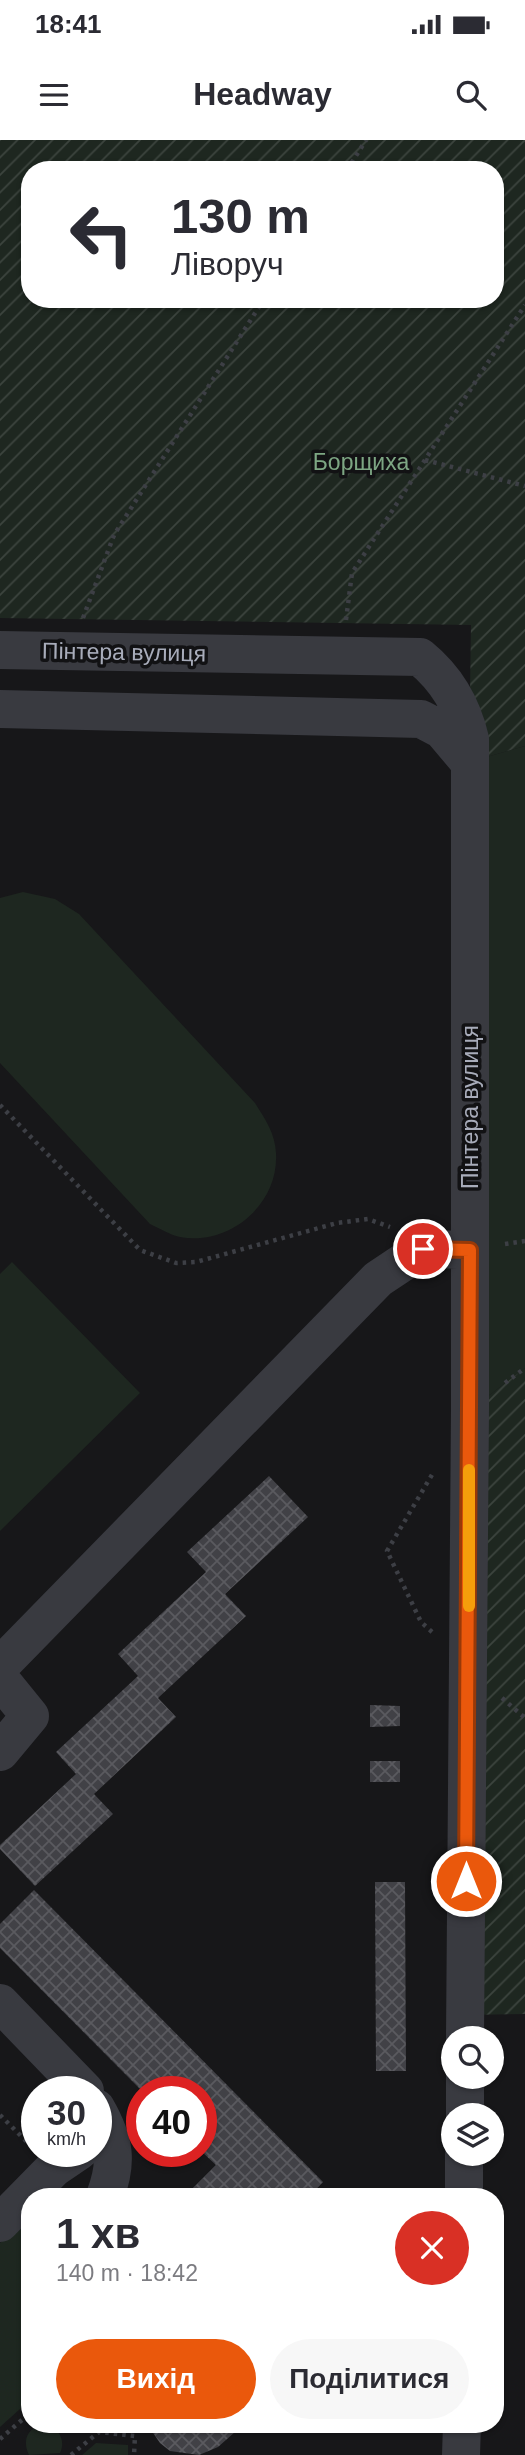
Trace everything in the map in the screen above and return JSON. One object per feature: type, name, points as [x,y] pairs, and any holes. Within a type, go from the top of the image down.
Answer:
[{"type":"street","name":"Пінтера вулиця","points":[[0,650],[420,657],[436,670],[464,713],[470,739],[465,2026]]},
{"type":"street","points":[[0,709],[421,719],[442,730],[469,762]]},
{"type":"street","points":[[0,1665],[378,1279],[423,1249],[470,1250]]},
{"type":"street","points":[[0,1679],[30,1716],[0,1752]]},
{"type":"street","points":[[0,2003],[71,2076]]},
{"type":"street","points":[[107,2188],[113,2175],[112,2154]]},
{"type":"street","points":[[464,2166],[464,2188]]},
{"type":"street","points":[[34,2188],[55,2167]]},
{"type":"street","points":[[0,2223],[21,2202]]},
{"type":"street","points":[[461,2455],[462,2433]]},
{"type":"path","points":[[353,161],[366,140]]},
{"type":"path","points":[[342,656],[352,573],[525,305]]},
{"type":"path","points":[[70,651],[114,535],[258,308]]},
{"type":"path","points":[[425,460],[525,486]]},
{"type":"path","points":[[0,1105],[140,1250],[176,1263],[196,1262],[337,1223],[368,1219],[396,1229],[423,1249]]},
{"type":"path","points":[[0,2439],[21,2421]]},
{"type":"path","points":[[71,2455],[98,2433]]},
{"type":"path","points":[[108,2433],[135,2436],[134,2455]]},
{"type":"green space","name":"Борщиха","points":[[0,140],[525,140],[525,746],[469,762],[471,625],[0,618]]},
{"type":"green space","points":[[525,746],[525,1368],[470,1410],[469,762]]},
{"type":"green space","points":[[23,892],[55,899],[79,914],[259,1109],[274,1139],[275,1172],[260,1204],[248,1218],[233,1228],[217,1235],[199,1238],[176,1236],[150,1224],[0,1063],[0,898]]},
{"type":"green space","points":[[12,1262],[140,1393],[0,1531],[0,1274]]},
{"type":"green space","points":[[525,1368],[525,2014],[465,2015],[470,1410]]},
{"type":"green space","points":[[21,2220],[21,2408],[0,2427],[0,2243]]},
{"type":"green space","points":[[58,2433],[62,2444],[60,2453],[29,2455],[26,2444],[28,2434]]},
{"type":"green space","points":[[96,2443],[128,2445],[128,2455],[82,2455]]},
{"type":"building","points":[[269,1476],[308,1517],[225,1594],[246,1616],[158,1698],[176,1717],[94,1794],[113,1814],[35,1886],[0,1849],[0,1845],[76,1774],[56,1752],[138,1676],[118,1654],[206,1572],[187,1552]]},
{"type":"building","points":[[370,1705],[400,1706],[400,1726],[370,1727]]},
{"type":"building","points":[[370,1761],[400,1761],[400,1782],[370,1782]]},
{"type":"building","points":[[375,1882],[405,1882],[406,2071],[376,2071]]},
{"type":"building","points":[[34,1890],[323,2182],[317,2188],[193,2188],[217,2167],[217,2076],[127,2076],[0,1948],[0,1924]]},
{"type":"building","points":[[153,2433],[234,2433],[218,2447],[199,2455],[170,2451]]},
{"type":"slow traffic","points":[[469,1470],[469,1606]]},
{"type":"route","points":[[423,1249],[470,1250],[466,1881]]}]
